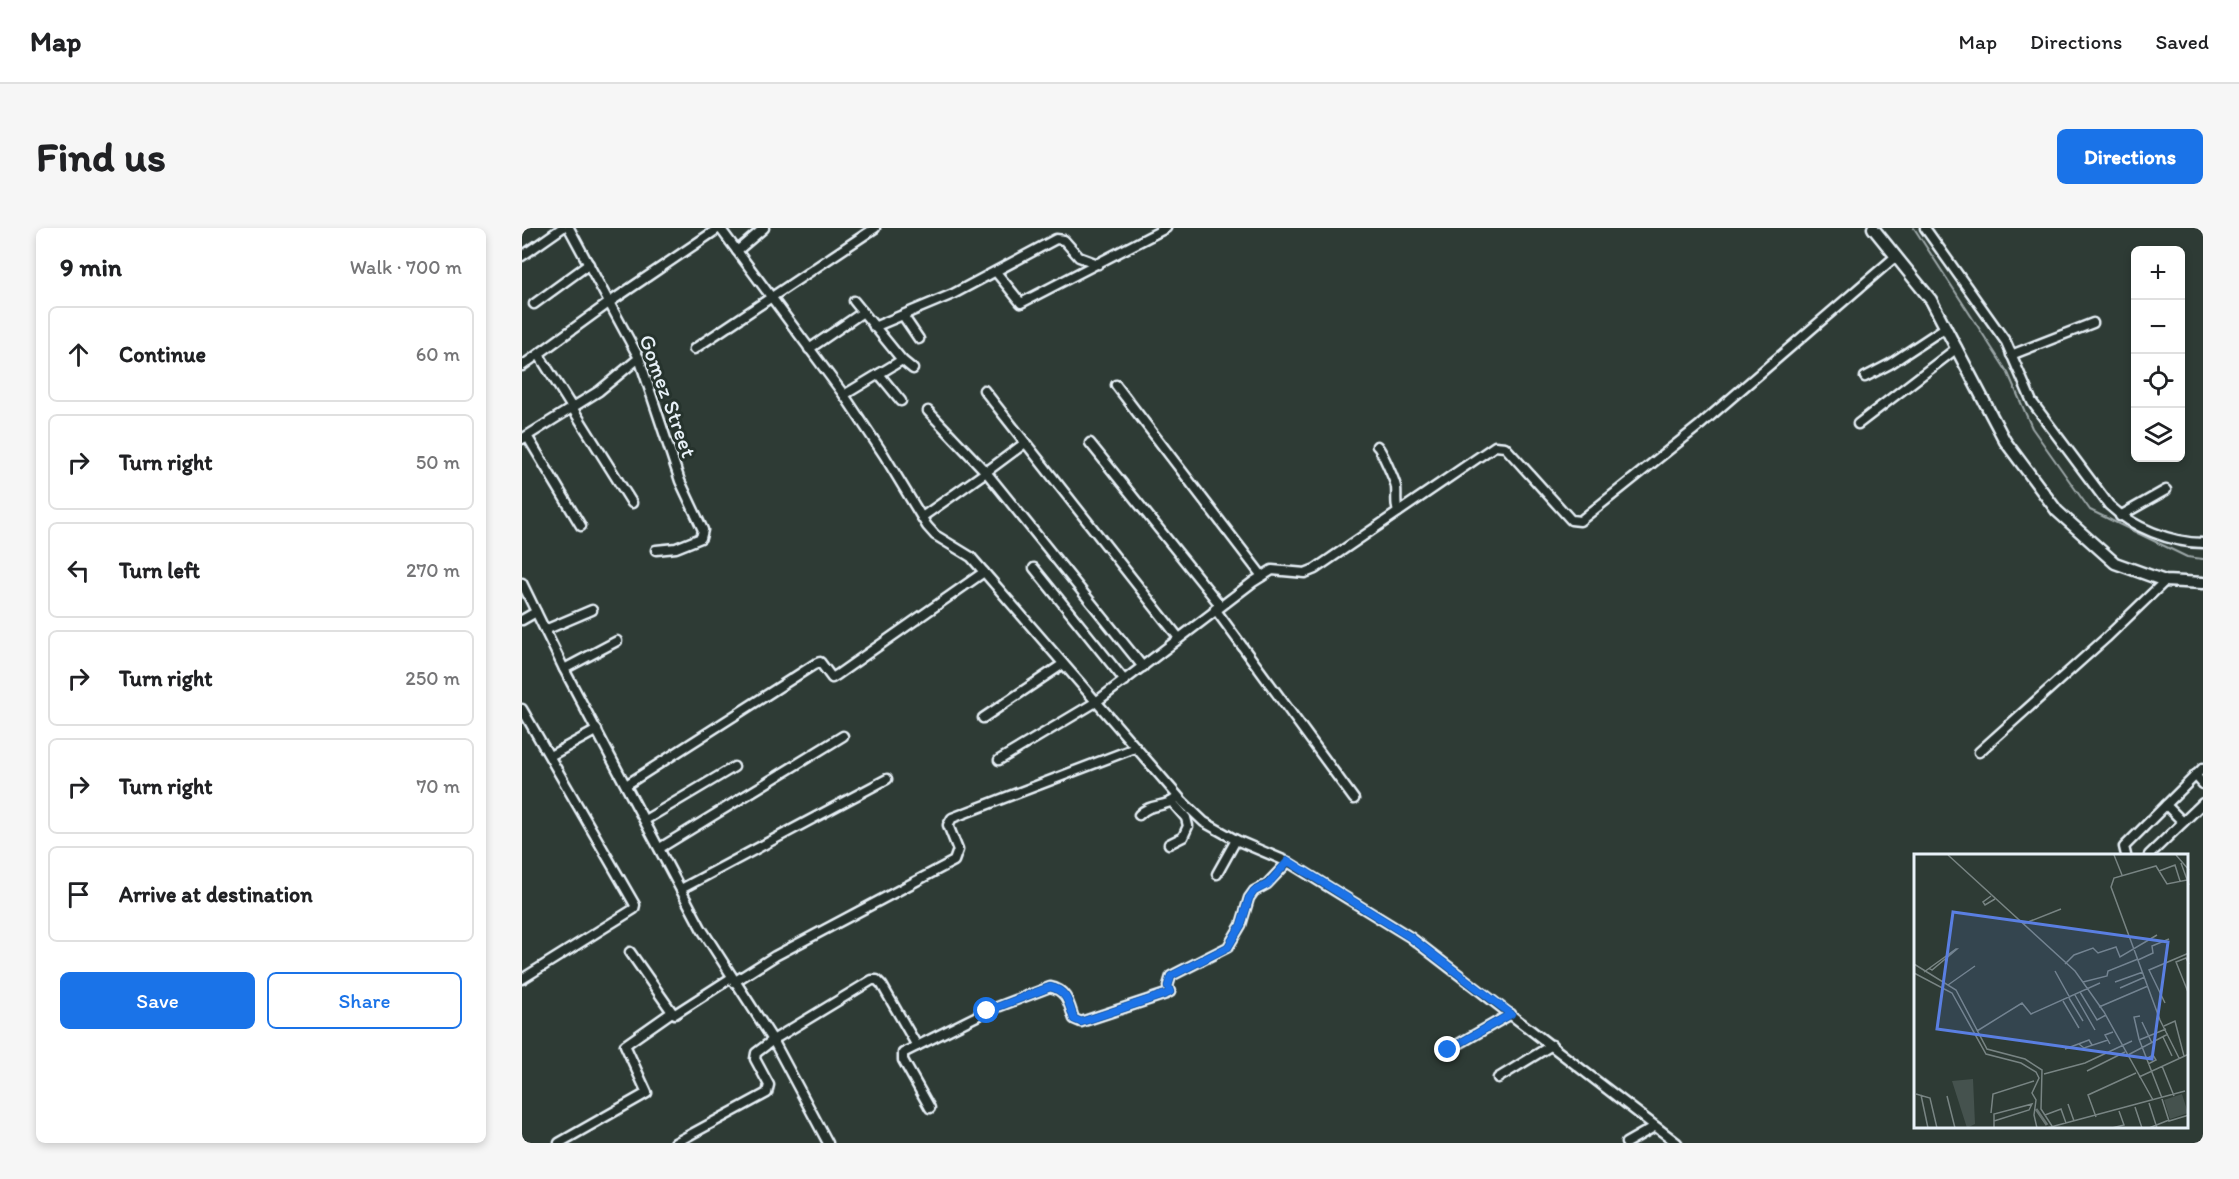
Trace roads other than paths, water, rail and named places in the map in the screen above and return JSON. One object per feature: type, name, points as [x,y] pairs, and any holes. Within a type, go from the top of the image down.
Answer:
[{"type":"street","points":[[522,256],[562,228]]},
{"type":"street","name":"Gomez Street","points":[[569,228],[639,358],[678,475],[703,535],[681,546],[656,550]]},
{"type":"street","points":[[522,366],[610,302],[719,228],[844,395],[935,535],[971,557],[1135,748],[1175,799],[1188,826],[1183,837],[1169,844]]},
{"type":"street","points":[[737,251],[764,228]]},
{"type":"street","points":[[694,349],[770,296],[875,228]]},
{"type":"street","points":[[996,272],[1021,303],[1166,228]]},
{"type":"street","points":[[1873,228],[1931,300],[2006,441],[2057,511],[2115,563],[2165,581],[2203,583]]},
{"type":"street","points":[[1925,228],[1995,327],[2011,355],[2032,402],[2109,505],[2120,516],[2184,543],[2203,543]]},
{"type":"street","points":[[874,327],[904,317],[996,272],[1056,239],[1064,240],[1079,257],[1098,264]]},
{"type":"street","points":[[999,760],[1096,702],[1143,668],[1217,607],[1262,576],[1281,569],[1310,572],[1447,477],[1500,445],[1505,447],[1571,520],[1580,521],[1700,425],[1895,257]]},
{"type":"street","points":[[534,304],[589,264]]},
{"type":"street","points":[[854,301],[902,360],[913,369]]},
{"type":"street","points":[[809,349],[863,312]]},
{"type":"street","points":[[904,317],[919,339]]},
{"type":"street","points":[[2011,355],[2093,323]]},
{"type":"street","points":[[1865,377],[1890,364],[1946,327]]},
{"type":"street","points":[[1858,424],[1958,348]]},
{"type":"street","points":[[539,355],[632,503]]},
{"type":"street","points":[[581,526],[525,438],[574,408],[639,358]]},
{"type":"street","points":[[844,395],[902,360]]},
{"type":"street","points":[[879,374],[901,401]]},
{"type":"street","points":[[1116,385],[1262,576]]},
{"type":"street","points":[[984,390],[1179,638]]},
{"type":"street","points":[[928,411],[986,472],[1143,668]]},
{"type":"street","points":[[922,517],[1025,442]]},
{"type":"street","points":[[1090,443],[1217,607],[1354,799]]},
{"type":"street","points":[[1377,446],[1382,449],[1385,464],[1394,480],[1398,512]]},
{"type":"street","points":[[2120,516],[2166,490]]},
{"type":"street","points":[[1034,568],[1125,681]]},
{"type":"street","points":[[626,785],[815,664],[823,665],[832,678],[984,572]]},
{"type":"street","points":[[1979,752],[2106,638],[2165,581]]},
{"type":"street","points":[[522,582],[564,669],[681,889],[732,980],[773,1040],[828,1143]]},
{"type":"street","points":[[545,630],[592,610]]},
{"type":"street","points":[[522,620],[536,612]]},
{"type":"street","points":[[564,669],[617,641]]},
{"type":"street","points":[[983,718],[1063,664]]},
{"type":"street","points":[[522,709],[635,905],[634,909],[522,979]]},
{"type":"street","points":[[550,756],[597,730]]},
{"type":"street","points":[[660,848],[843,736]]},
{"type":"street","points":[[559,1143],[647,1093],[625,1045],[672,1012],[675,1014],[785,950],[954,861],[958,850],[948,825],[952,818],[1135,748]]},
{"type":"street","points":[[645,820],[734,766]]},
{"type":"street","points":[[2126,854],[2124,847],[2203,768]]},
{"type":"street","points":[[2195,775],[2203,783]]},
{"type":"street","points":[[681,889],[887,779]]},
{"type":"street","points":[[1139,815],[1145,809],[1175,799]]},
{"type":"street","points":[[1175,799],[1204,822],[1236,840],[1288,861],[1410,937],[1677,1143]]},
{"type":"street","points":[[2150,854],[2203,803]]},
{"type":"street","points":[[2166,805],[2183,822]]},
{"type":"street","points":[[1217,874],[1236,840]]},
{"type":"street","points":[[930,1108],[903,1060],[903,1053],[987,1011],[1050,987],[1059,988],[1065,994],[1074,1019],[1081,1022],[1166,994],[1170,992],[1168,986],[1171,976],[1228,947],[1235,939],[1249,898],[1254,891],[1268,884],[1288,861]]},
{"type":"street","points":[[630,952],[672,1012]]},
{"type":"street","points":[[675,1143],[766,1093],[769,1085],[755,1056],[773,1040],[872,980],[877,980],[917,1046]]},
{"type":"street","points":[[1448,1050],[1511,1014]]},
{"type":"street","points":[[1498,1078],[1552,1045]]},
{"type":"street","points":[[1626,1143],[1654,1127]]},
{"type":"waterway","points":[[1914,228],[2008,373],[2032,428],[2090,510],[2187,557],[2203,559]]}]
